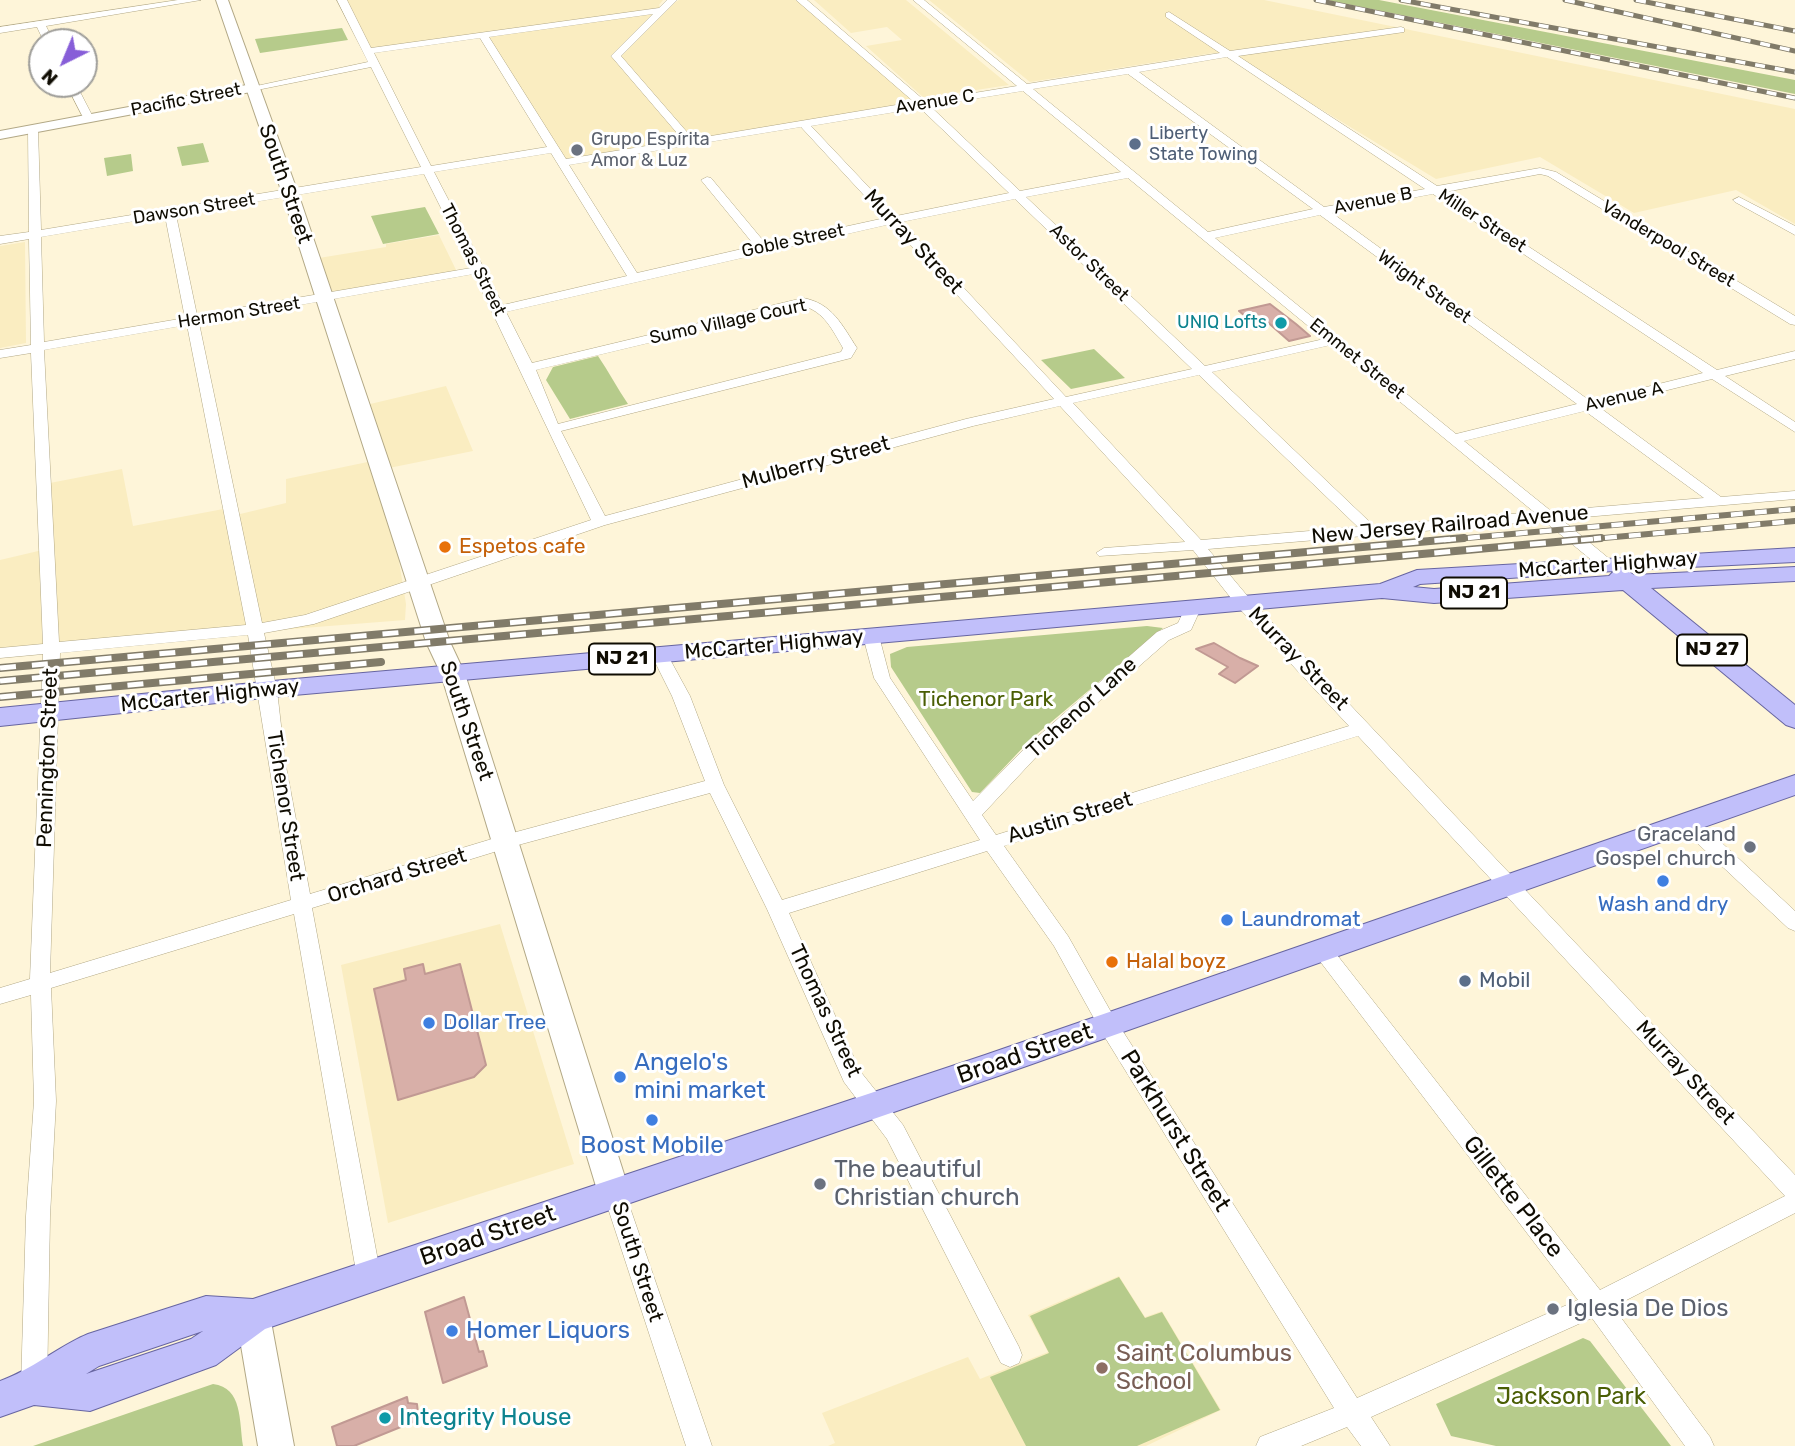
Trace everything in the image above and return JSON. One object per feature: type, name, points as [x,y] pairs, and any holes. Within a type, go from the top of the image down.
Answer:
[{"type":"main road","name":"South Street","points":[[222,0],[290,192],[438,642],[453,674],[614,1193]]},
{"type":"main road","name":"McCarter Highway","points":[[1382,590],[1417,577],[1606,564],[1793,570]]},
{"type":"main road","name":"Emmet Street","points":[[1606,564],[1795,719]]},
{"type":"main road","name":"McCarter Highway","points":[[0,717],[268,690],[1382,590],[1434,596],[1793,570]]},
{"type":"main road","name":"Broad Street","points":[[17,1393],[90,1392],[203,1353],[253,1316],[1323,951],[1795,785]]},
{"type":"main road","points":[[253,1316],[276,1446]]},
{"type":"street","points":[[101,0],[104,14]]},
{"type":"street","points":[[0,30],[196,0]]},
{"type":"street","name":"Thomas Street","points":[[342,0],[528,368],[553,429],[600,522]]},
{"type":"street","points":[[672,0],[616,56],[690,142]]},
{"type":"street","name":"Astor Street","points":[[801,0],[923,104],[1372,532]]},
{"type":"street","name":"Emmet Street","points":[[918,0],[1606,564]]},
{"type":"street","points":[[367,51],[663,10]]},
{"type":"street","name":"Miller Street","points":[[1169,15],[1795,428]]},
{"type":"street","points":[[40,24],[42,28]]},
{"type":"street","name":"Avenue C","points":[[563,163],[1230,54],[1401,30]]},
{"type":"street","points":[[483,35],[634,278]]},
{"type":"street","name":"Pacific Street","points":[[0,135],[373,64]]},
{"type":"street","name":"Wright Street","points":[[1130,70],[1720,503]]},
{"type":"street","points":[[78,98],[89,119]]},
{"type":"street","name":"Murray Street","points":[[804,124],[1197,544],[1244,603],[1795,1191]]},
{"type":"street","name":"Pennington Street","points":[[17,1393],[38,1216],[45,1101],[40,984],[51,713],[51,649],[37,348],[33,129]]},
{"type":"street","name":"Dawson Street","points":[[0,240],[554,149]]},
{"type":"street","name":"Avenue B","points":[[1207,236],[1433,189],[1540,171]]},
{"type":"street","name":"Vanderpool Street","points":[[1540,171],[1552,174],[1795,321]]},
{"type":"street","name":"Goble Street","points":[[498,310],[762,247],[1016,194],[1131,174]]},
{"type":"street","points":[[707,180],[762,247]]},
{"type":"street","points":[[1738,200],[1795,231]]},
{"type":"street","name":"Tichenor Street","points":[[170,213],[268,690],[276,761],[369,1277]]},
{"type":"street","name":"Hermon Street","points":[[0,354],[478,270]]},
{"type":"street","name":"Sumo Village Court","points":[[528,368],[803,302],[813,302],[823,308],[850,348],[846,355],[553,429]]},
{"type":"street","name":"Mulberry Street","points":[[255,629],[308,620],[600,522],[906,439],[1335,341]]},
{"type":"street","name":"Avenue A","points":[[1454,439],[1795,355]]},
{"type":"street","name":"New Jersey Railroad Avenue","points":[[1104,553],[1795,495]]},
{"type":"street","name":"Tichenor Lane","points":[[973,813],[1053,733],[1163,636],[1185,626],[1193,608]]},
{"type":"street","points":[[0,653],[255,629]]},
{"type":"street","name":"Parkhurst Street","points":[[871,636],[883,678],[1060,941],[1108,1025],[1352,1413],[1377,1446]]},
{"type":"street","name":"Thomas Street","points":[[660,656],[681,696],[715,785],[777,909],[852,1076],[895,1132],[1010,1355]]},
{"type":"street","name":"Austin Street","points":[[777,909],[1364,728]]},
{"type":"street","name":"Orchard Street","points":[[0,996],[505,842],[715,785]]},
{"type":"street","points":[[1686,822],[1795,923]]},
{"type":"street","name":"Gillette Place","points":[[1323,951],[1596,1304],[1700,1446]]},
{"type":"street","name":"South Street","points":[[614,1193],[699,1446]]},
{"type":"street","points":[[1269,1446],[1352,1413],[1596,1304],[1795,1202]]},
{"type":"shaded area","points":[[346,0],[663,0],[659,5],[663,10],[679,0],[804,0],[923,104],[563,163],[483,35],[367,51]]},
{"type":"shaded area","points":[[814,0],[906,0],[1009,85],[924,98],[866,46],[902,40],[887,27],[851,33]]},
{"type":"shaded area","points":[[929,0],[1264,0],[1795,109],[1795,224],[1736,190],[1634,213],[1540,157],[1436,179],[1230,54],[1213,53],[1030,82]]},
{"type":"shaded area","points":[[439,235],[458,274],[324,295],[313,259]]},
{"type":"shaded area","points":[[25,242],[26,343],[0,348],[0,246]]},
{"type":"shaded area","points":[[446,386],[473,451],[384,469],[406,604],[405,620],[0,652],[0,560],[51,548],[50,483],[122,469],[133,526],[234,507],[236,515],[286,503],[286,479],[382,459],[366,405]]},
{"type":"shaded area","points":[[500,924],[574,1164],[388,1223],[341,965]]},
{"type":"shaded area","name":"Saint Columbus School","points":[[1119,1276],[1145,1317],[1162,1311],[1221,1410],[1146,1446],[828,1446],[835,1443],[822,1413],[968,1357],[980,1379],[1048,1352],[1028,1315]]},
{"type":"green space","points":[[1327,0],[1379,0],[1795,80],[1795,94]]},
{"type":"green space","points":[[342,28],[348,40],[260,53],[255,39]]},
{"type":"green space","points":[[203,143],[209,162],[182,166],[177,147]]},
{"type":"green space","points":[[131,154],[133,171],[107,176],[104,158]]},
{"type":"green space","points":[[425,207],[439,234],[383,244],[371,216]]},
{"type":"green space","points":[[1094,349],[1125,378],[1071,389],[1041,360]]},
{"type":"green space","points":[[598,356],[628,404],[570,419],[546,380],[553,367]]},
{"type":"green space","name":"Tichenor Park","points":[[1147,626],[1163,628],[1031,739],[980,793],[972,792],[891,667],[890,654],[907,647]]},
{"type":"green space","name":"Saint Columbus School","points":[[1119,1277],[1145,1318],[1162,1312],[1220,1410],[1137,1446],[1026,1446],[990,1377],[1049,1353],[1030,1316]]},
{"type":"green space","name":"Jackson Park","points":[[1583,1338],[1590,1341],[1671,1446],[1496,1446],[1451,1436],[1436,1404]]},
{"type":"green space","points":[[213,1384],[223,1387],[235,1399],[243,1446],[33,1446]]},
{"type":"building","name":"UNIQ Lofts","points":[[1270,304],[1310,336],[1289,341],[1264,319],[1251,321],[1239,311]]},
{"type":"building","points":[[1214,643],[1258,666],[1235,683],[1219,674],[1228,667],[1196,649]]},
{"type":"building","name":"Dollar Tree","points":[[423,964],[425,974],[460,964],[486,1065],[474,1077],[398,1100],[374,989],[406,980],[404,969]]},
{"type":"building","name":"Homer Liquors","points":[[464,1297],[479,1352],[483,1351],[487,1366],[443,1383],[425,1312]]},
{"type":"building","name":"Integrity House","points":[[407,1397],[408,1403],[417,1404],[418,1413],[413,1422],[354,1446],[337,1446],[332,1427]]},
{"type":"railway","points":[[1316,0],[1795,98]]},
{"type":"railway","points":[[1401,0],[1795,72]]},
{"type":"railway","points":[[1565,0],[1795,51]]},
{"type":"railway","points":[[1636,0],[1795,31]]},
{"type":"railway","points":[[1444,540],[1795,509]]},
{"type":"railway","points":[[1581,540],[1795,521]]},
{"type":"railway","points":[[0,668],[1464,538]]},
{"type":"railway","points":[[0,681],[1601,538]]},
{"type":"railway","points":[[0,697],[381,662]]},
{"type":"place","name":"Liberty State Towing","points":[[1135,144]]},
{"type":"place","name":"Grupo Espírita Amor & Luz","points":[[577,150]]},
{"type":"place","name":"UNIQ Lofts","points":[[1281,323]]},
{"type":"place","name":"Espetos cafe","points":[[445,547]]},
{"type":"place","name":"Graceland Gospel church","points":[[1750,847]]},
{"type":"place","name":"Wash and dry","points":[[1663,881]]},
{"type":"place","name":"Laundromat","points":[[1227,920]]},
{"type":"place","name":"Halal boyz","points":[[1112,962]]},
{"type":"place","name":"Mobil","points":[[1465,981]]},
{"type":"place","name":"Dollar Tree","points":[[429,1023]]},
{"type":"place","name":"Angelo's mini market","points":[[620,1077]]},
{"type":"place","name":"Boost Mobile","points":[[652,1120]]},
{"type":"place","name":"The beautiful Christian church","points":[[820,1184]]},
{"type":"place","name":"Iglesia De Dios","points":[[1553,1309]]},
{"type":"place","name":"Homer Liquors","points":[[452,1331]]},
{"type":"place","name":"Saint Columbus School","points":[[1102,1368]]},
{"type":"place","name":"Integrity House","points":[[385,1418]]}]
